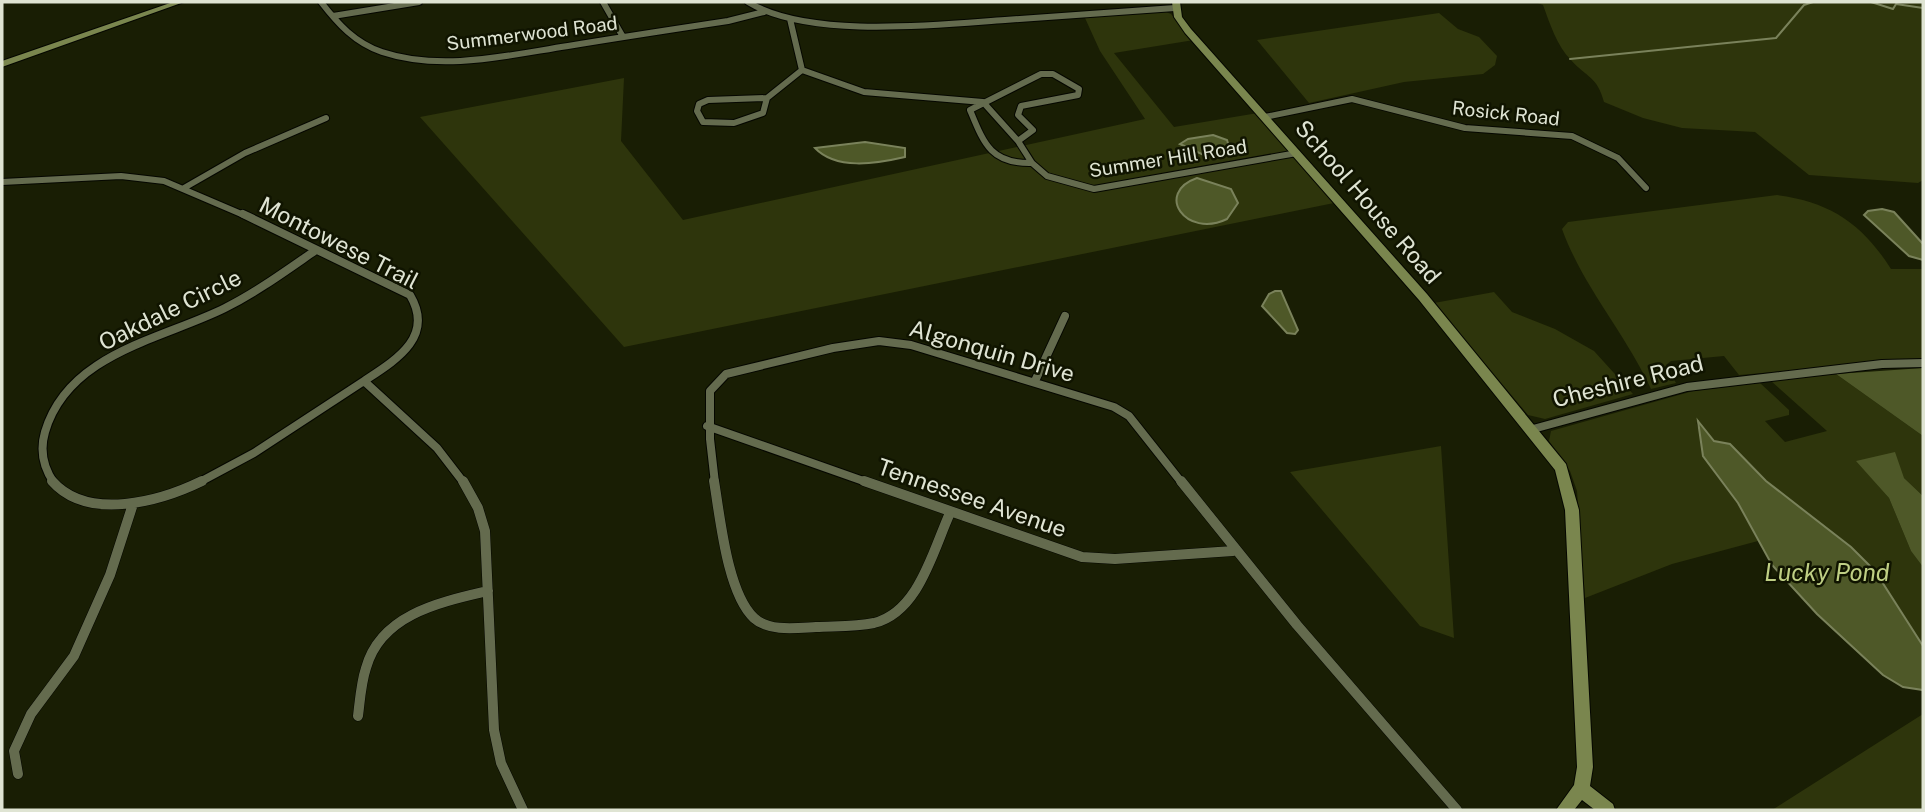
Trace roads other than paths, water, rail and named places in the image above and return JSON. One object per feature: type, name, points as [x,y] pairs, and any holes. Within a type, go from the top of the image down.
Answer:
[{"type":"street","points":[[2,64],[180,2]]},
{"type":"street","name":"Summerwood Road","points":[[321,2],[347,33],[377,50],[432,60],[480,59],[749,18],[764,12]]},
{"type":"street","points":[[333,16],[419,2]]},
{"type":"street","points":[[603,2],[623,37]]},
{"type":"street","points":[[748,2],[764,12],[790,19],[869,28],[911,28],[1175,5]]},
{"type":"street","name":"School House Road","points":[[1175,5],[1188,31],[1423,297],[1533,429]]},
{"type":"street","points":[[790,19],[802,70]]},
{"type":"street","points":[[767,98],[764,113],[717,125],[703,122],[697,111],[699,104],[708,100],[767,98],[802,70]]},
{"type":"street","points":[[802,70],[864,92],[983,102]]},
{"type":"street","points":[[1018,141],[1033,130],[1018,115],[1021,106],[1070,97],[1078,94],[1079,89],[1053,74],[1041,74],[1003,96],[983,102],[970,110],[981,135],[999,159],[1007,164],[1032,163]]},
{"type":"street","name":"Rosick Road","points":[[1265,117],[1352,99],[1465,128],[1572,136],[1596,145],[1618,158],[1646,188]]},
{"type":"street","name":"Summer Hill Road","points":[[983,102],[1018,141],[1032,163],[1046,176],[1094,189],[1297,153]]},
{"type":"street","points":[[184,188],[245,153],[326,118]]},
{"type":"street","name":"Montowese Trail","points":[[2,182],[147,177],[184,188],[410,295],[419,306],[421,324],[411,344],[391,363],[364,382]]},
{"type":"street","name":"Oakdale Circle","points":[[316,250],[265,285],[218,312],[133,345],[96,368],[62,398],[43,433],[41,461],[53,484],[74,497],[133,504],[173,492],[214,475],[364,382]]},
{"type":"street","points":[[1035,382],[1065,316]]},
{"type":"street","name":"Algonquin Drive","points":[[950,513],[907,600],[896,613],[880,621],[860,624],[783,627],[765,625],[751,616],[741,599],[717,502],[707,426],[710,391],[726,374],[832,348],[879,341],[911,345],[1114,407],[1129,416],[1233,551],[1457,810]]},
{"type":"street","name":"Cheshire Road","points":[[1581,789],[1585,767],[1572,510],[1561,468],[1533,429],[1687,387],[1870,366],[1923,363]]},
{"type":"street","points":[[364,382],[469,485],[480,506],[485,531],[494,730],[501,763],[523,810]]},
{"type":"street","name":"Tennessee Avenue","points":[[707,426],[950,513],[1082,556],[1115,559],[1233,551]]},
{"type":"street","points":[[18,774],[14,751],[32,714],[74,656],[110,575],[133,504]]},
{"type":"street","points":[[358,716],[367,662],[383,637],[404,618],[434,603],[488,591]]},
{"type":"street","points":[[1564,810],[1581,789],[1607,810]]},
{"type":"water","points":[[1213,135],[1227,140],[1230,150],[1228,155],[1206,156],[1180,144],[1188,139]]},
{"type":"water","points":[[865,142],[905,148],[905,157],[869,163],[845,162],[834,160],[815,148]]},
{"type":"water","points":[[1197,178],[1231,189],[1238,203],[1227,219],[1212,224],[1199,223],[1180,212],[1178,194],[1184,185]]},
{"type":"water","points":[[1882,209],[1894,212],[1923,244],[1923,260],[1909,256],[1864,215],[1868,211]]},
{"type":"water","points":[[1281,291],[1298,330],[1295,334],[1287,333],[1262,306],[1269,294]]},
{"type":"water","name":"Lucky Pond","points":[[1698,421],[1714,441],[1730,444],[1766,481],[1851,547],[1875,571],[1923,646],[1923,690],[1903,687],[1883,675],[1817,614],[1772,565],[1738,503],[1703,456]]},
{"type":"waterway","points":[[1570,59],[1776,38],[1804,5],[1813,2]]},
{"type":"waterway","points":[[1871,2],[1893,9],[1896,4],[1923,8]]}]
